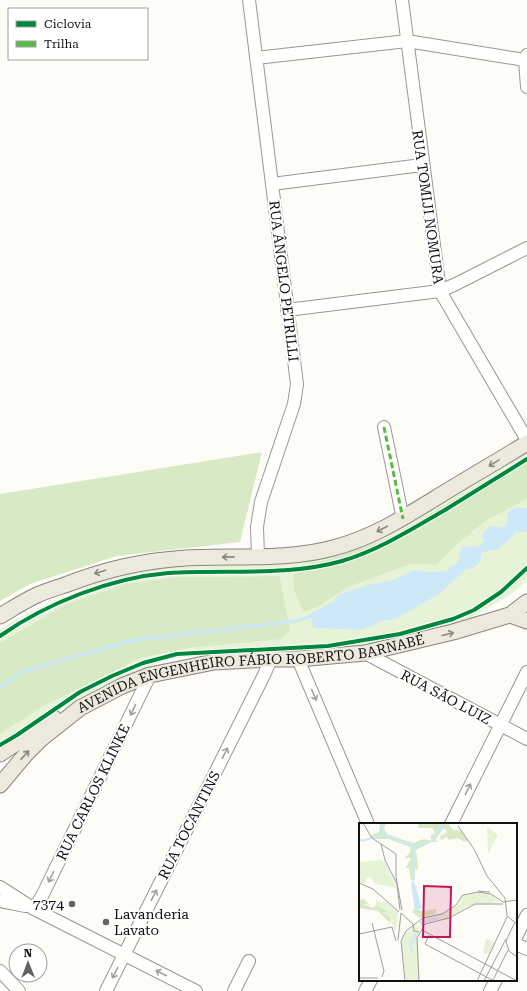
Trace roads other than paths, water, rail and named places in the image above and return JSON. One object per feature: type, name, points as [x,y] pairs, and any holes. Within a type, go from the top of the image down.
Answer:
[{"type":"main road","points":[[0,616],[38,595],[114,568],[144,562],[186,558],[308,553],[333,548],[376,532],[402,519],[527,443]]},
{"type":"main road","name":"AVENIDA ENGENHEIRO FÁBIO ROBERTO BARNABÉ","points":[[0,785],[26,754],[42,738],[80,708],[122,686],[150,675],[214,662],[298,659],[365,653],[453,632],[510,614],[527,602]]},
{"type":"main road","points":[[510,614],[527,621]]},
{"type":"main road","points":[[0,754],[47,721],[63,712],[80,708]]},
{"type":"street","name":"RUA ÂNGELO PETRILLI","points":[[249,0],[296,384],[294,404],[261,502],[258,527],[258,556]]},
{"type":"street","name":"RUA TOMIJI NOMURA","points":[[402,0],[422,165],[440,291],[527,440]]},
{"type":"street","points":[[256,58],[407,41],[526,58],[527,87]]},
{"type":"street","points":[[272,184],[422,165]]},
{"type":"street","points":[[287,310],[440,291],[527,248]]},
{"type":"street","points":[[384,427],[402,519]]},
{"type":"street","name":"RUA SÃO LUIZ","points":[[365,653],[527,739]]},
{"type":"street","name":"RUA TOCANTINS","points":[[106,991],[271,659]]},
{"type":"street","points":[[298,659],[368,823]]},
{"type":"street","points":[[452,823],[527,672]]},
{"type":"street","name":"RUA CARLOS KLINKE","points":[[34,908],[42,896],[150,675]]},
{"type":"street","points":[[0,887],[34,908],[196,991]]},
{"type":"street","points":[[0,901],[34,908]]},
{"type":"street","points":[[517,935],[527,915]]},
{"type":"street","points":[[517,944],[527,949]]},
{"type":"street","points":[[234,991],[249,961]]},
{"type":"street","points":[[0,971],[19,991]]},
{"type":"street","points":[[365,991],[370,981]]},
{"type":"street","points":[[490,991],[495,981]]},
{"type":"water","points":[[513,508],[527,508],[526,532],[516,532],[507,542],[496,550],[482,552],[480,561],[474,568],[466,569],[442,592],[398,618],[382,621],[362,630],[313,628],[311,613],[333,602],[338,595],[368,585],[393,580],[414,570],[432,572],[446,571],[458,562],[461,548],[469,546],[477,547],[484,541],[482,536],[490,527],[495,526],[502,528],[508,522],[507,514]]},
{"type":"waterway","points":[[0,688],[19,673],[128,641],[296,621],[315,615]]},
{"type":"place","name":"7374","points":[[72,904]]},
{"type":"place","name":"Lavanderia Lavato","points":[[106,922]]}]
